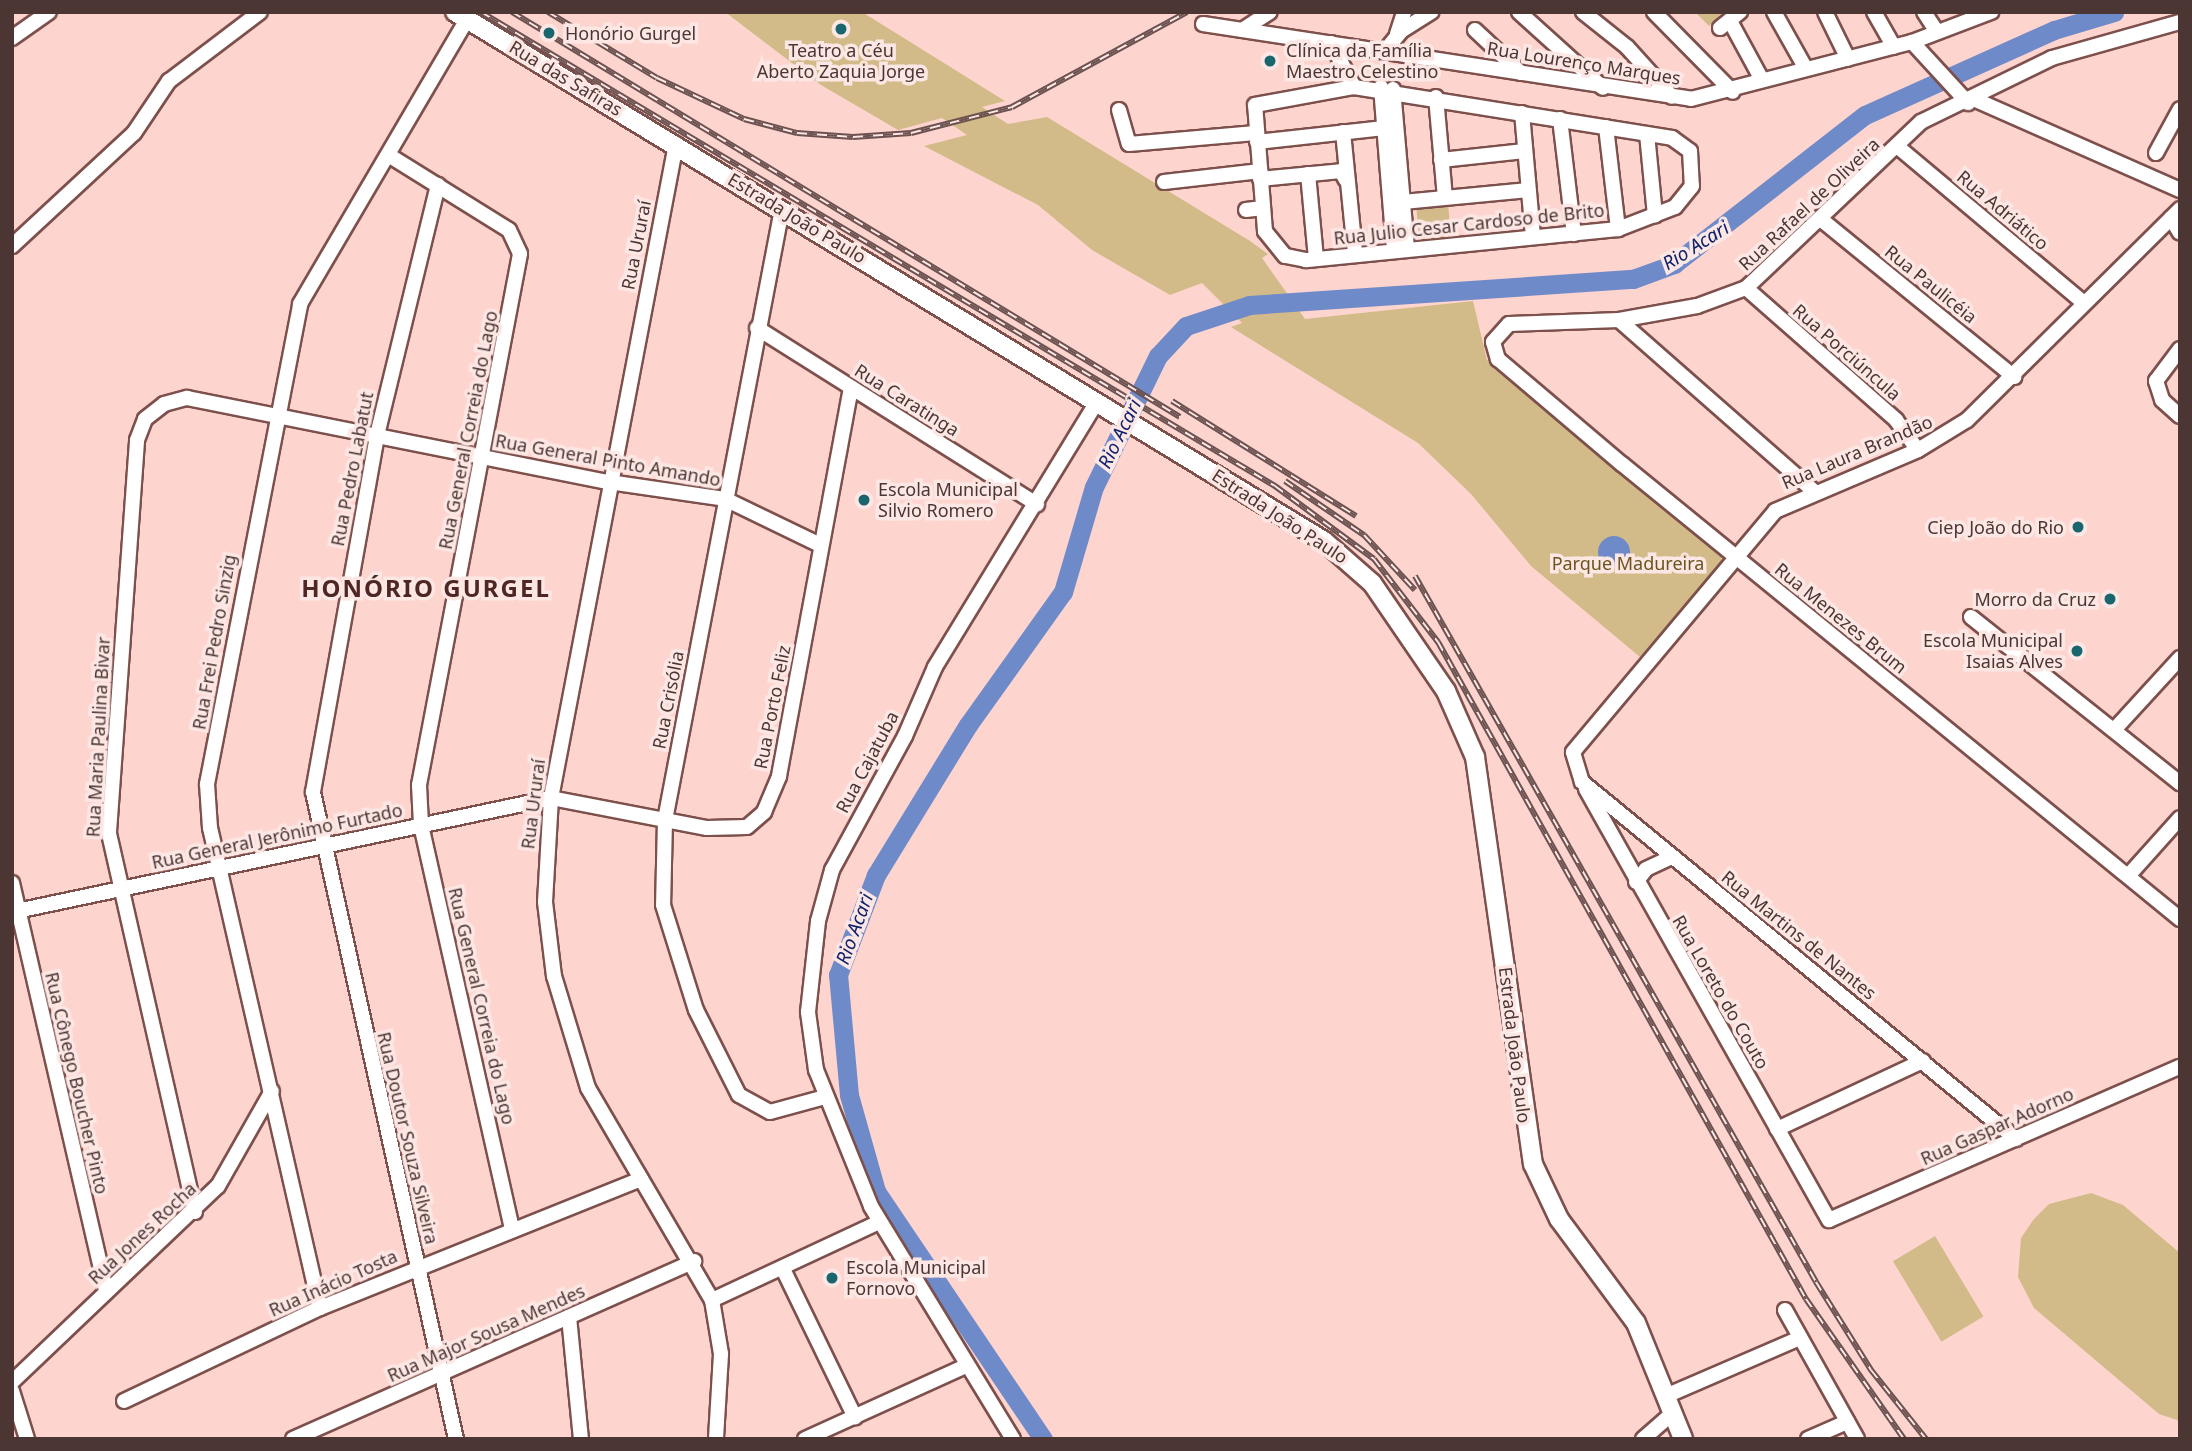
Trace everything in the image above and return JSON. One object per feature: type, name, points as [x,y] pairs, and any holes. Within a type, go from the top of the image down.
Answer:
[{"type":"main road","name":"Rua das Safiras","points":[[461,16],[676,144]]},
{"type":"main road","name":"Estrada João Paulo","points":[[676,144],[1144,430],[1350,560],[1390,606],[1456,708],[1482,782],[1533,1164],[1559,1219],[1636,1323],[1684,1439]]},
{"type":"street","points":[[12,38],[49,12]]},
{"type":"street","points":[[12,246],[134,133],[169,81],[260,12]]},
{"type":"street","points":[[1242,30],[1270,12]]},
{"type":"street","points":[[1385,51],[1397,34],[1404,12]]},
{"type":"street","points":[[1397,34],[1432,12]]},
{"type":"street","points":[[1519,12],[1603,88]]},
{"type":"street","points":[[1583,12],[1634,54],[1672,97]]},
{"type":"street","points":[[1654,12],[1733,92]]},
{"type":"street","points":[[1774,12],[1806,69]]},
{"type":"street","points":[[1825,12],[1848,60]]},
{"type":"street","points":[[1874,12],[1894,47]]},
{"type":"street","points":[[1924,12],[1937,32]]},
{"type":"street","name":"Rua Lourenço Marques","points":[[1203,24],[1672,97],[1733,92],[1762,79],[1848,60],[1912,42],[1985,13]]},
{"type":"street","name":"Rua Frei Pedro Sinzig","points":[[320,1308],[223,867],[210,828],[207,784],[275,415],[300,304],[390,156],[461,16]]},
{"type":"street","points":[[1730,20],[1762,79]]},
{"type":"street","name":"Rua Rafael de Oliveira","points":[[1494,337],[1509,324],[1619,320],[1697,306],[1746,288],[1823,221],[1921,122],[2052,58],[2180,22]]},
{"type":"street","points":[[1475,30],[1521,73]]},
{"type":"street","points":[[1912,42],[1968,99],[2180,190]]},
{"type":"street","points":[[1331,43],[1354,87]]},
{"type":"street","name":"Rua Julio Cesar Cardoso de Brito","points":[[1354,87],[1387,88],[1647,134],[1683,143],[1693,163],[1685,196],[1655,216],[1618,229],[1354,253],[1316,259],[1293,258],[1273,247],[1263,208],[1257,102],[1354,87]]},
{"type":"street","points":[[1387,88],[1384,128],[1401,249]]},
{"type":"street","points":[[1387,88],[1403,202],[1401,249]]},
{"type":"street","points":[[1436,97],[1445,198]]},
{"type":"street","points":[[2156,153],[2180,109]]},
{"type":"street","points":[[1119,110],[1129,144],[1384,128]]},
{"type":"street","points":[[1522,113],[1533,237]]},
{"type":"street","points":[[1560,119],[1574,234]]},
{"type":"street","points":[[1606,127],[1618,229]]},
{"type":"street","points":[[1343,132],[1354,253]]},
{"type":"street","points":[[1647,134],[1655,216]]},
{"type":"street","name":"Rua Ururaí","points":[[676,144],[609,482],[551,798],[545,902],[554,976],[588,1088],[641,1179],[694,1261],[712,1300],[721,1354],[716,1439]]},
{"type":"street","name":"Rua Adriático","points":[[1898,147],[2083,302]]},
{"type":"street","points":[[1441,160],[1525,151]]},
{"type":"street","name":"Rua General Correia do Lago","points":[[390,156],[438,185],[518,242],[484,457],[421,768],[421,825],[512,1229]]},
{"type":"street","points":[[1164,181],[1341,171],[1346,178]]},
{"type":"street","points":[[1308,174],[1316,259]]},
{"type":"street","name":"Rua Pedro Labatut","points":[[321,847],[313,792],[316,762],[377,436],[438,185]]},
{"type":"street","points":[[1403,202],[1528,190]]},
{"type":"street","points":[[1246,210],[1263,208]]},
{"type":"street","name":"Rua Crisólia","points":[[782,209],[757,328],[665,820],[666,926],[722,1066],[757,1110],[787,1111],[825,1097]]},
{"type":"street","points":[[2176,214],[2180,233]]},
{"type":"street","name":"Rua Laura Brandão","points":[[1582,782],[1573,752],[1775,511],[1918,450],[1967,420],[2014,377],[2083,302],[2176,214]]},
{"type":"street","name":"Rua Paulicéia","points":[[1823,221],[2014,377]]},
{"type":"street","name":"Rua Porciúncula","points":[[1746,288],[1896,420],[1918,450]]},
{"type":"street","points":[[1619,320],[1815,492]]},
{"type":"street","name":"Rua Caratinga","points":[[757,328],[1037,504]]},
{"type":"street","name":"Rua Menezes Brum","points":[[1494,337],[1498,359],[1737,559],[2180,919]]},
{"type":"street","points":[[2180,349],[2156,381],[2162,400],[2180,416]]},
{"type":"street","name":"Rua Porto Feliz","points":[[551,798],[665,820],[738,830],[764,812],[779,776],[851,388]]},
{"type":"street","name":"Rua General Pinto Amando","points":[[175,400],[275,415],[609,482],[725,499],[820,545]]},
{"type":"street","name":"Rua Maria Paulina Bivar","points":[[175,400],[145,419],[137,440],[109,813],[119,890],[195,1212]]},
{"type":"street","name":"Rua Cajatuba","points":[[1013,1439],[964,1367],[879,1222],[844,1135],[825,1097],[808,1012],[818,921],[832,870],[905,736],[934,667],[1102,405]]},
{"type":"street","points":[[1971,617],[2180,783]]},
{"type":"street","points":[[2115,730],[2180,658]]},
{"type":"street","name":"Rua Martins de Nantes","points":[[1582,782],[2016,1139]]},
{"type":"street","name":"Rua Loreto do Couto","points":[[1582,782],[1829,1220]]},
{"type":"street","name":"Rua General Jerônimo Furtado","points":[[15,912],[551,798]]},
{"type":"street","points":[[2128,876],[2180,818]]},
{"type":"street","name":"Rua Doutor Souza Silveira","points":[[321,847],[456,1439]]},
{"type":"street","points":[[1636,882],[1646,869],[1672,857]]},
{"type":"street","name":"Rua Cônego Boucher Pinto","points":[[12,883],[15,912],[106,1291]]},
{"type":"street","points":[[1777,1129],[1923,1061]]},
{"type":"street","name":"Rua Gaspar Adorno","points":[[1829,1220],[2180,1067]]},
{"type":"street","name":"Rua Jones Rocha","points":[[12,1382],[106,1291],[195,1212],[236,1159],[272,1091]]},
{"type":"street","name":"Rua Inácio Tosta","points":[[124,1401],[320,1308],[641,1179]]},
{"type":"street","points":[[712,1300],[879,1222]]},
{"type":"street","name":"Rua Major Sousa Mendes","points":[[293,1439],[694,1261]]},
{"type":"street","points":[[783,1269],[855,1417]]},
{"type":"street","points":[[1785,1310],[1857,1439]]},
{"type":"street","points":[[569,1317],[581,1439]]},
{"type":"street","points":[[1643,1439],[1671,1403],[1800,1339]]},
{"type":"street","points":[[805,1439],[964,1367]]},
{"type":"street","points":[[12,1391],[27,1439]]},
{"type":"street","points":[[1808,1439],[1847,1422]]},
{"type":"green space","name":"Parque Madureira","points":[[725,12],[862,12],[1005,101],[982,107],[1008,124],[1047,117],[1250,241],[1268,254],[1262,258],[1305,319],[1473,301],[1487,360],[1720,554],[1723,564],[1640,657],[1531,566],[1471,494],[1418,443],[1231,327],[1242,323],[1202,283],[1170,295],[1092,250],[1038,205],[924,146],[967,135],[942,118],[898,130],[821,85]]},
{"type":"green space","points":[[1695,12],[1723,12],[1709,26]]},
{"type":"green space","points":[[1448,203],[1451,236],[1419,239],[1416,206]]},
{"type":"green space","points":[[2091,1193],[2123,1205],[2180,1253],[2180,1421],[2159,1414],[2034,1308],[2018,1277],[2021,1238],[2034,1219],[2049,1204]]},
{"type":"green space","points":[[1935,1236],[1983,1317],[1941,1342],[1893,1261]]},
{"type":"water","points":[[1614,536],[1625,541],[1630,552],[1625,563],[1614,568],[1603,563],[1598,552],[1603,541]]},
{"type":"waterway","name":"Rio Acari","points":[[1043,1439],[876,1191],[849,1095],[838,975],[876,875],[968,725],[1063,592],[1094,487],[1158,356],[1186,326],[1249,305],[1633,279],[1674,264],[1865,115],[2054,30],[2114,12]]},
{"type":"railway","points":[[481,12],[1275,486],[1374,559],[1438,642],[1806,1299],[1904,1439]]},
{"type":"railway","points":[[512,12],[1180,417]]},
{"type":"railway","points":[[548,12],[657,78],[744,119],[797,133],[853,137],[911,133],[1012,107],[1187,12]]},
{"type":"railway","points":[[1172,401],[1356,516]]},
{"type":"railway","points":[[1285,481],[1364,535],[1415,590]]},
{"type":"railway","points":[[1415,576],[1816,1282],[1871,1370],[1926,1439]]},
{"type":"place","name":"Teatro a Céu Aberto Zaquia Jorge","points":[[841,29]]},
{"type":"place","name":"Honório Gurgel","points":[[549,33]]},
{"type":"place","name":"Clínica da Família Maestro Celestino","points":[[1270,61]]},
{"type":"place","name":"Escola Municipal Silvio Romero","points":[[864,500]]},
{"type":"place","name":"Ciep João do Rio","points":[[2078,527]]},
{"type":"place","name":"Morro da Cruz","points":[[2110,599]]},
{"type":"place","name":"Escola Municipal Isaias Alves","points":[[2077,651]]},
{"type":"place","name":"Escola Municipal Fornovo","points":[[832,1278]]},
{"type":"district","name":"HONÓRIO GURGEL","points":[[426,588]]}]
